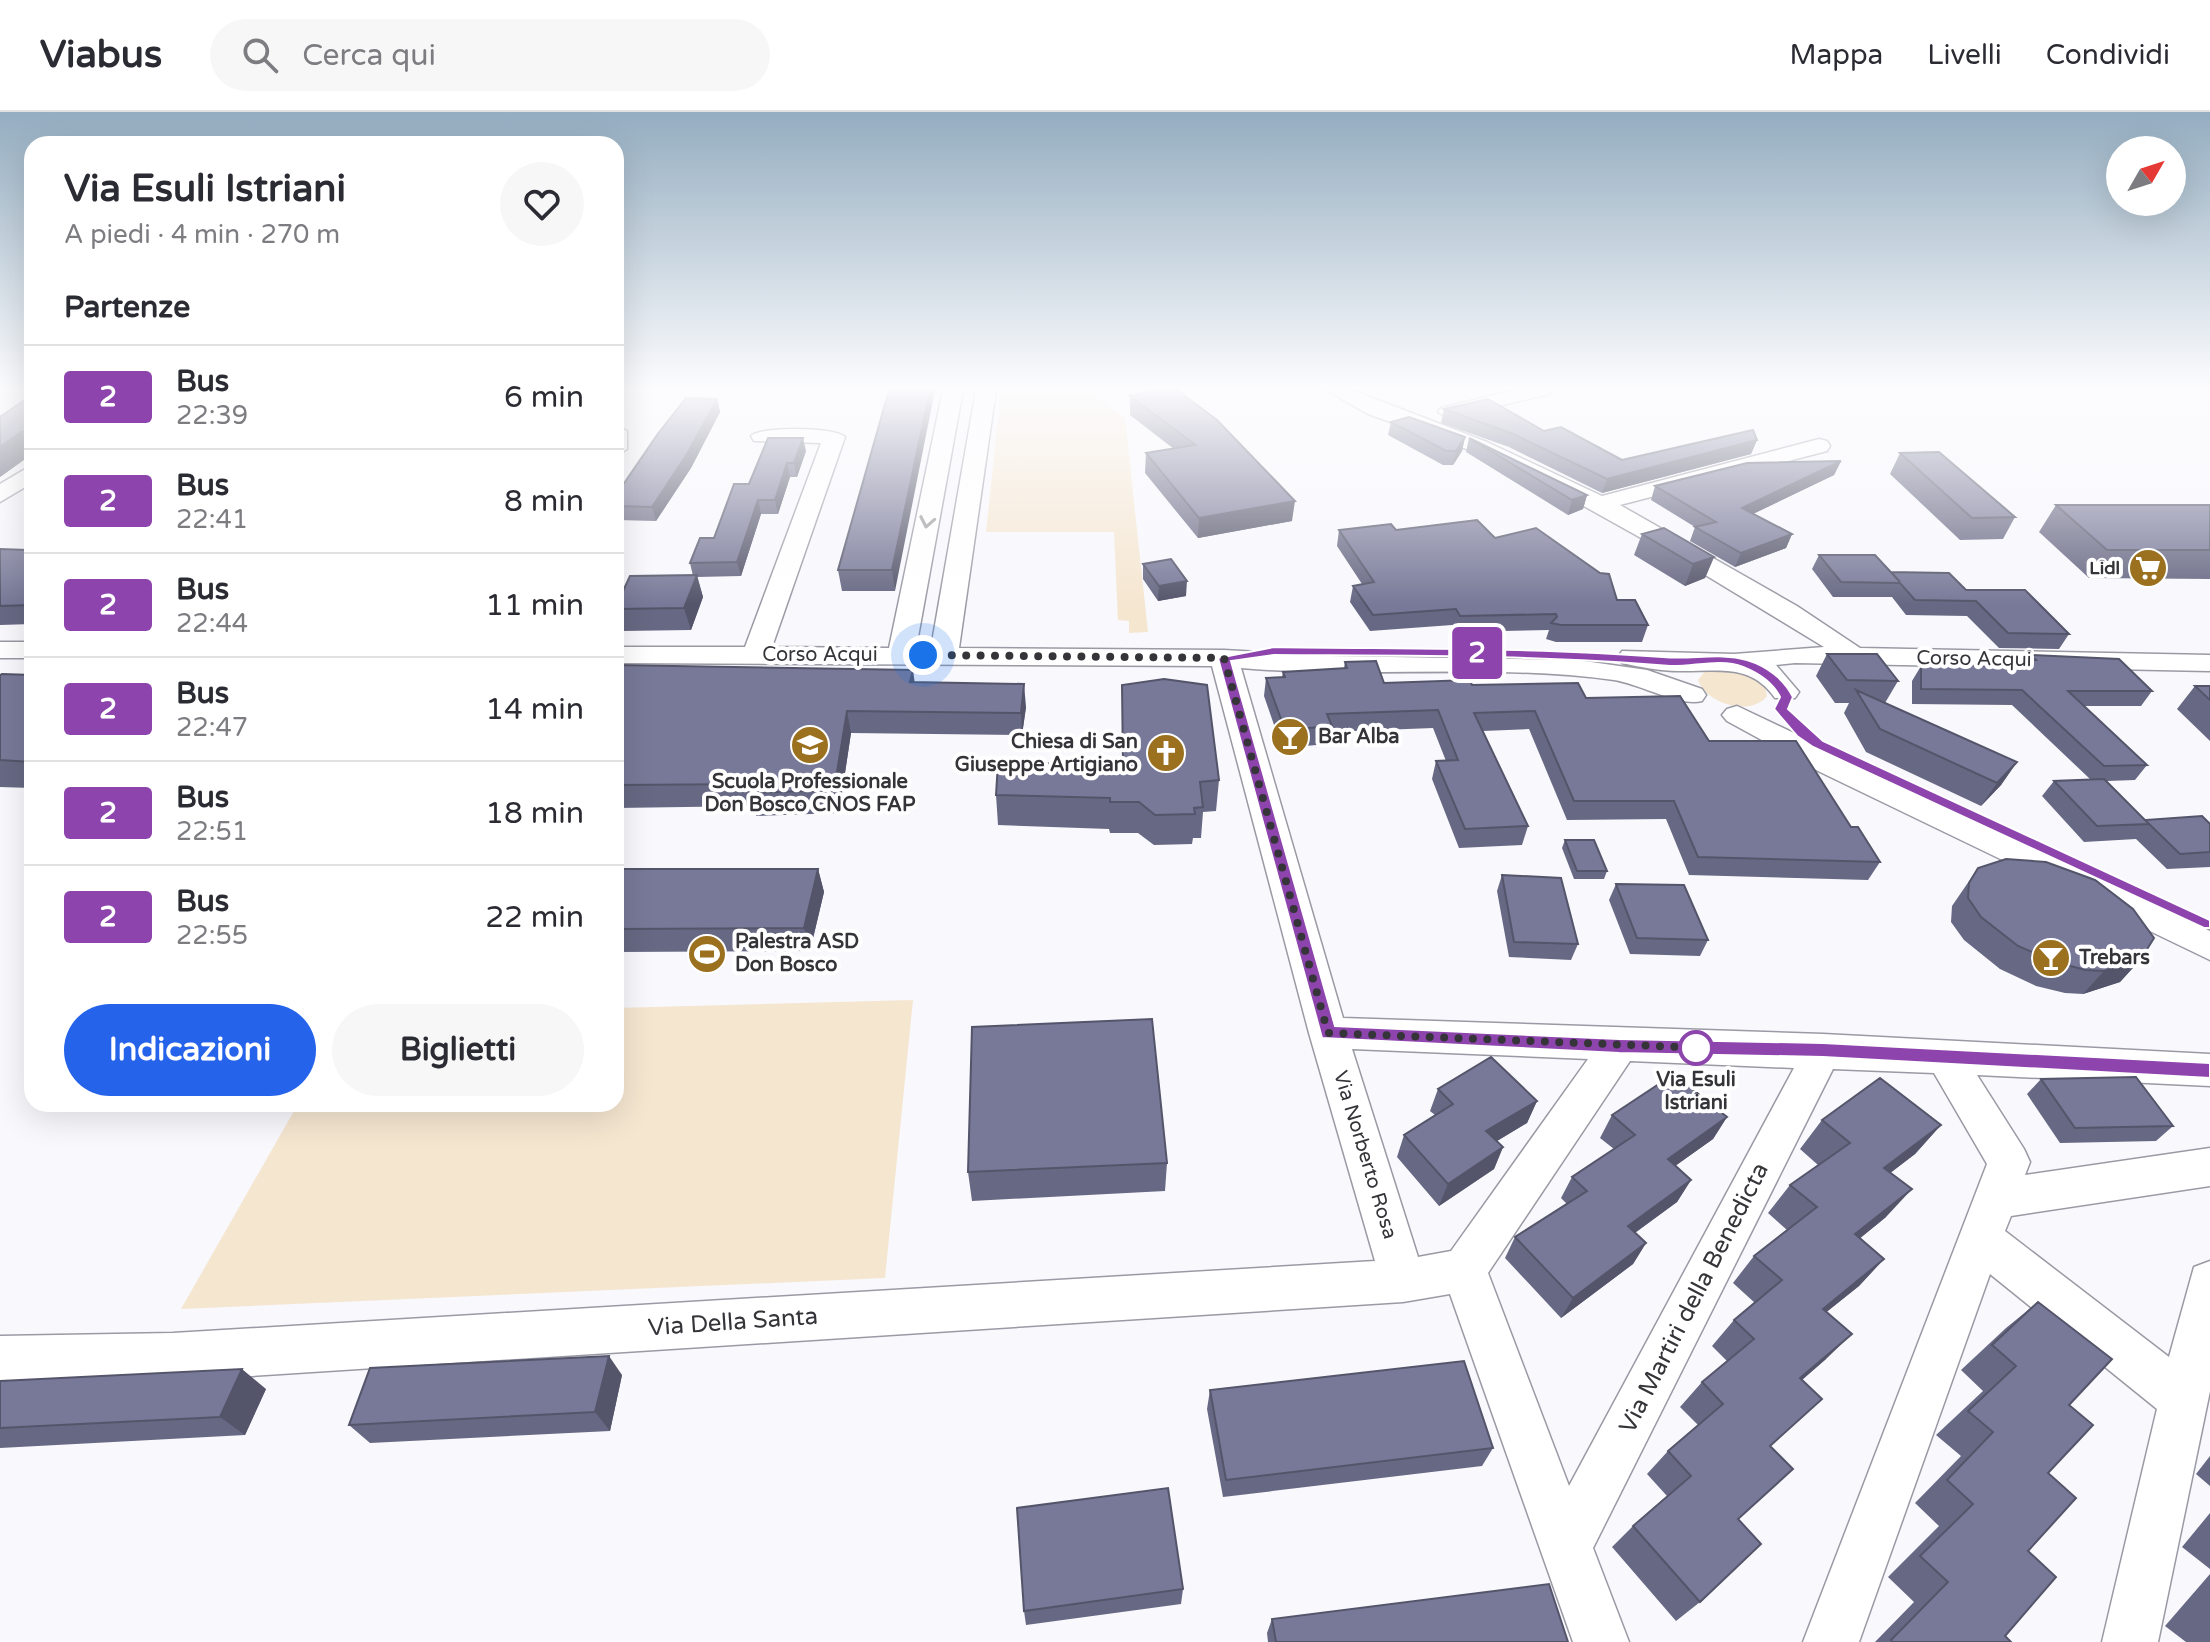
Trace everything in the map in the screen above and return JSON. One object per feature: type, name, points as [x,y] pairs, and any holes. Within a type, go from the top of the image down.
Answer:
[{"type":"street","points":[[756,655],[825,461]]},
{"type":"street","points":[[901,655],[939,461]]},
{"type":"street","points":[[944,655],[975,461]]},
{"type":"street","points":[[1512,461],[1597,504],[1744,586],[1821,632],[1853,656]]},
{"type":"street","points":[[1597,504],[1760,461]]},
{"type":"street","points":[[1,507],[24,481]]},
{"type":"street","points":[[1,507],[24,501]]},
{"type":"street","points":[[0,650],[24,650]]},
{"type":"street","name":"Corso Acqui","points":[[1224,658],[1274,651],[1601,655],[1670,662],[1738,662],[1795,655],[2210,663]]},
{"type":"street","name":"Corso Acqui","points":[[624,655],[1224,658],[1278,663],[1597,669],[1643,676],[1692,695],[1712,708],[1737,715],[1829,764],[2210,947]]},
{"type":"street","points":[[1737,715],[1763,716],[1783,701],[1789,679],[1803,668],[1853,656]]},
{"type":"street","name":"Via Norberto Rosa","points":[[1224,658],[1328,1033],[1403,1281]]},
{"type":"street","points":[[1692,695],[1683,676],[1690,665],[1701,661]]},
{"type":"street","points":[[1738,662],[1768,674],[1802,733],[1818,744],[2210,924]]},
{"type":"street","points":[[1328,1033],[1619,1046],[1823,1050],[2210,1070]]},
{"type":"street","points":[[1601,1642],[1464,1270],[1619,1046]]},
{"type":"street","name":"Via Martiri della Benedicta","points":[[1566,1546],[1823,1050]]},
{"type":"street","points":[[1831,1642],[2009,1162],[1944,1056]]},
{"type":"street","points":[[1988,1219],[2210,1167]]},
{"type":"street","points":[[1988,1219],[2184,1399]]},
{"type":"street","name":"Via Della Santa","points":[[0,1360],[173,1357],[1403,1281],[1464,1270]]},
{"type":"street","points":[[2130,1642],[2210,1282]]},
{"type":"shaded area","points":[[993,461],[1130,461],[1148,632],[1129,633],[1129,621],[1118,620],[1114,532],[986,532]]},
{"type":"shaded area","points":[[1712,668],[1754,677],[1765,688],[1767,696],[1751,706],[1719,701],[1710,696],[1698,680]]},
{"type":"shaded area","points":[[913,1000],[885,1278],[181,1309],[293,1112],[624,1112],[624,1008]]},
{"type":"building","points":[[639,461],[682,461],[652,507],[624,506],[624,483]]},
{"type":"building","points":[[758,461],[795,461],[787,463],[775,500],[758,500],[737,562],[690,563],[700,538],[714,538],[734,484],[749,484]]},
{"type":"building","points":[[869,461],[915,461],[892,570],[838,570]]},
{"type":"building","points":[[1153,461],[1257,461],[1295,501],[1199,518]]},
{"type":"building","points":[[1508,461],[1517,461],[1587,495],[1572,500]]},
{"type":"building","points":[[1570,461],[1675,461],[1607,479]]},
{"type":"building","points":[[1840,461],[1742,508],[1792,534],[1741,553],[1695,527],[1716,522],[1655,486],[1747,463]]},
{"type":"building","points":[[1909,461],[1950,461],[2015,517],[1972,518]]},
{"type":"building","points":[[2056,505],[2210,505],[2210,550],[2107,550]]},
{"type":"building","points":[[1477,520],[1495,538],[1536,528],[1600,573],[1609,574],[1617,600],[1635,600],[1648,625],[1561,625],[1551,623],[1556,614],[1460,616],[1456,609],[1373,615],[1353,586],[1374,582],[1339,530],[1391,524],[1396,530]]},
{"type":"building","points":[[1664,528],[1714,557],[1693,564],[1642,534]]},
{"type":"building","points":[[0,549],[24,550],[24,605],[0,606]]},
{"type":"building","points":[[1819,555],[1875,555],[1900,582],[1891,572],[1949,573],[1966,590],[2025,590],[2069,634],[2008,633],[1976,601],[1915,600],[1900,583],[1841,582]]},
{"type":"building","points":[[1171,559],[1187,581],[1159,586],[1143,564]]},
{"type":"building","points":[[697,575],[684,608],[624,609],[624,589],[630,576]]},
{"type":"building","points":[[1827,654],[1877,654],[1898,681],[1847,680]]},
{"type":"building","points":[[2031,655],[2119,659],[2152,691],[2068,691],[2147,765],[2104,766],[2022,690],[1921,689],[1921,666],[2025,665],[2020,660],[2036,660]]},
{"type":"building","points":[[1376,661],[1384,683],[1470,680],[1472,685],[1578,683],[1586,698],[1680,696],[1709,741],[1796,741],[1851,827],[1858,827],[1880,862],[1698,857],[1674,801],[1574,801],[1535,711],[1474,713],[1528,826],[1465,829],[1436,761],[1458,760],[1438,710],[1327,714],[1332,726],[1285,730],[1266,678],[1285,677],[1283,672],[1347,668],[1345,662]]},
{"type":"building","points":[[624,665],[913,670],[910,682],[1024,684],[1021,713],[847,711],[834,790],[750,793],[752,784],[624,785]]},
{"type":"building","points":[[0,675],[24,675],[24,762],[0,760]]},
{"type":"building","points":[[1164,679],[1207,685],[1219,780],[1200,782],[1203,807],[1194,808],[1195,814],[1155,815],[1139,802],[1110,802],[1110,798],[996,795],[998,763],[1123,764],[1122,685]]},
{"type":"building","points":[[2195,686],[2210,686],[2210,700]]},
{"type":"building","points":[[1856,690],[2017,762],[1997,783],[1880,729]]},
{"type":"building","points":[[2104,779],[2149,824],[2097,826],[2054,781]]},
{"type":"building","points":[[2202,816],[2210,824],[2210,852],[2180,854],[2145,820]]},
{"type":"building","points":[[1565,840],[1594,840],[1607,871],[1577,871]]},
{"type":"building","points":[[2006,859],[2046,862],[2095,880],[2133,909],[2154,938],[2141,959],[2104,971],[2085,970],[2018,946],[1981,917],[1968,898],[1969,883],[1978,868]]},
{"type":"building","points":[[624,869],[818,869],[804,928],[624,929]]},
{"type":"building","points":[[1502,875],[1561,878],[1578,944],[1514,942]]},
{"type":"building","points":[[1616,884],[1684,885],[1708,940],[1637,938]]},
{"type":"building","points":[[1152,1019],[1167,1163],[968,1172],[972,1027]]},
{"type":"building","points":[[1491,1057],[1537,1101],[1486,1131],[1503,1147],[1448,1184],[1404,1135],[1453,1104],[1438,1089]]},
{"type":"building","points":[[1674,1074],[1727,1117],[1668,1159],[1691,1180],[1628,1226],[1646,1243],[1573,1298],[1515,1237],[1587,1191],[1572,1177],[1635,1135],[1612,1115]]},
{"type":"building","points":[[2136,1077],[2173,1126],[2075,1128],[2041,1079]]},
{"type":"building","points":[[1880,1078],[1941,1125],[1884,1168],[1912,1189],[1855,1234],[1884,1259],[1823,1309],[1852,1334],[1800,1378],[1822,1399],[1770,1446],[1793,1469],[1738,1519],[1761,1544],[1700,1602],[1633,1526],[1691,1476],[1668,1451],[1723,1404],[1702,1382],[1754,1339],[1734,1320],[1782,1280],[1754,1256],[1817,1207],[1790,1185],[1850,1143],[1822,1120]]},
{"type":"building","points":[[2038,1302],[2112,1359],[2069,1405],[2093,1425],[2048,1473],[2076,1498],[2028,1551],[2056,1577],[2005,1636],[2011,1642],[1892,1642],[1948,1582],[1920,1556],[1973,1504],[1947,1480],[1993,1432],[1968,1411],[2016,1366],[1992,1345]]},
{"type":"building","points":[[609,1356],[595,1412],[349,1425],[370,1368]]},
{"type":"building","points":[[1464,1361],[1493,1448],[1226,1480],[1210,1390]]},
{"type":"building","points":[[242,1369],[220,1417],[0,1428],[0,1381]]},
{"type":"building","points":[[1168,1488],[1183,1589],[1024,1611],[1017,1508]]},
{"type":"building","points":[[1549,1584],[1568,1642],[1276,1642],[1272,1619]]},
{"type":"bus line","name":"2","points":[[2210,924],[1818,744],[1802,733],[1781,709],[1786,697],[1779,682],[1746,664],[1722,659],[1681,663],[1614,655],[1572,654],[1274,651],[1224,658],[1328,1033],[1619,1046],[1823,1050],[2210,1070]]},
{"type":"place","name":"Lidl","points":[[2148,568]]},
{"type":"place","name":"Bar Alba","points":[[1290,737]]},
{"type":"place","name":"Scuola Professionale Don Bosco CNOS FAP","points":[[810,745]]},
{"type":"place","name":"Chiesa di San Giuseppe Artigiano","points":[[1166,753]]},
{"type":"place","name":"Palestra ASD Don Bosco","points":[[707,954]]},
{"type":"place","name":"Trebars","points":[[2051,958]]},
{"type":"place","name":"Via Esuli Istriani","points":[[1696,1048]]},
{"type":"route","points":[[923,655],[1224,658],[1328,1033],[1707,1048],[1696,1048]]}]
